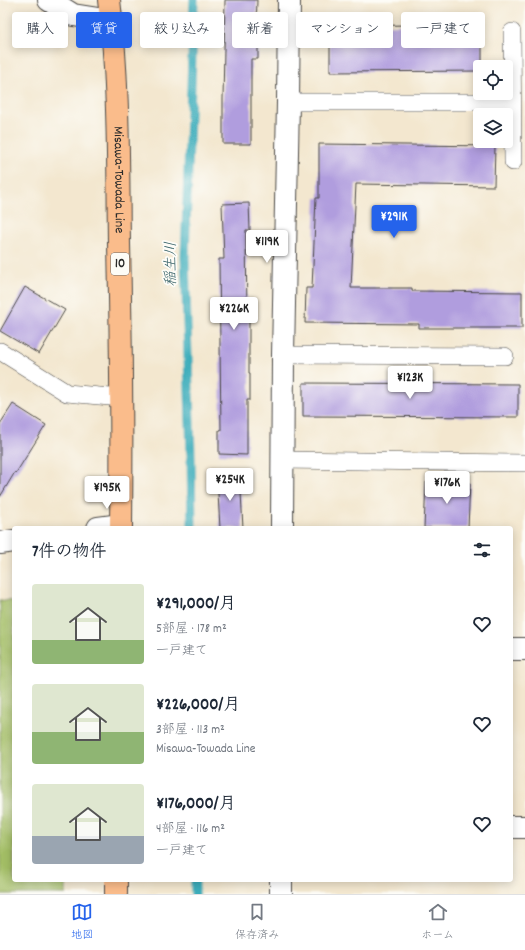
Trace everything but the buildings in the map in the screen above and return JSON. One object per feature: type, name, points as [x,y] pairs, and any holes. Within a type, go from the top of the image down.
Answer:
[{"type":"main road","name":"Misawa-Towada Line","points":[[110,10],[118,115],[121,526]]},
{"type":"main road","points":[[116,882],[116,894]]},
{"type":"street","points":[[49,0],[73,15],[110,10]]},
{"type":"street","points":[[282,526],[288,0]]},
{"type":"street","points":[[0,543],[12,541]]},
{"type":"street","points":[[513,649],[525,649]]},
{"type":"street","points":[[513,827],[525,827]]},
{"type":"street","points":[[280,894],[281,882]]},
{"type":"lane","points":[[512,32],[513,162]]},
{"type":"lane","points":[[288,102],[512,102]]},
{"type":"lane","points":[[0,352],[67,393],[121,398]]},
{"type":"lane","points":[[283,355],[506,356]]},
{"type":"lane","points":[[282,460],[525,463]]},
{"type":"green space","points":[[0,600],[12,601],[12,882],[66,882],[66,894],[0,894]]},
{"type":"waterway","name":"稲生川","points":[[192,526],[185,257],[194,0]]},
{"type":"waterway","name":"稲生川","points":[[195,882],[195,894]]}]
